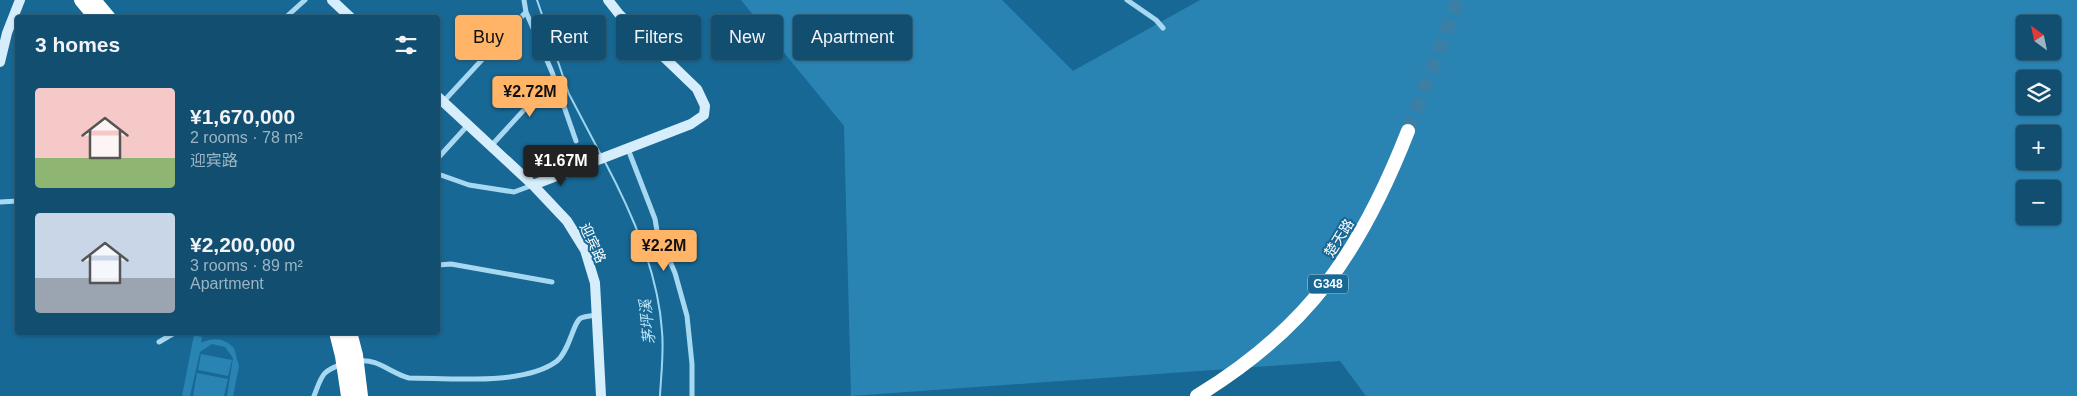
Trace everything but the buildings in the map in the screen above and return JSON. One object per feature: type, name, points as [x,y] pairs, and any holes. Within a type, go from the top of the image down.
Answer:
[{"type":"highway","points":[[81,0],[98,10]]},
{"type":"highway","name":"楚天路","points":[[1197,396],[1246,365],[1269,346],[1316,299],[1353,247],[1370,218],[1408,131]]},
{"type":"highway","points":[[337,335],[350,363],[361,396]]},
{"type":"highway","points":[[348,396],[350,335]]},
{"type":"main road","points":[[0,62],[7,33],[20,0]]},
{"type":"main road","points":[[75,0],[98,10]]},
{"type":"main road","points":[[332,0],[348,15]]},
{"type":"main road","points":[[533,185],[696,121],[704,115],[705,109],[700,94],[693,84],[619,14],[608,0]]},
{"type":"main road","name":"迎宾路","points":[[440,100],[533,185],[567,221],[585,250],[595,283],[601,396]]},
{"type":"street","points":[[288,15],[305,0]]},
{"type":"street","points":[[524,0],[526,12],[554,77],[576,141]]},
{"type":"street","points":[[1127,0],[1156,20],[1162,28]]},
{"type":"street","points":[[440,100],[526,12]]},
{"type":"street","points":[[491,146],[554,77]]},
{"type":"street","points":[[440,156],[468,125]]},
{"type":"street","points":[[624,150],[655,219],[657,232],[675,273],[687,316],[692,364],[692,396]]},
{"type":"street","points":[[440,175],[469,185],[514,192],[533,185]]},
{"type":"street","points":[[0,202],[15,201]]},
{"type":"street","points":[[440,265],[451,264],[552,282]]},
{"type":"street","points":[[314,396],[318,381],[324,373],[350,363],[376,362],[396,375],[409,378],[503,379],[542,368],[556,361],[570,342],[576,323],[580,318],[597,315]]},
{"type":"street","points":[[159,342],[171,335]]},
{"type":"shaded area","points":[[741,0],[1002,0],[1073,71],[1200,0],[2077,0],[2077,396],[1366,396],[1340,361],[851,396],[844,126],[783,51],[783,15],[753,15]]},
{"type":"shaded area","points":[[194,335],[202,337],[201,343],[210,340],[222,340],[234,348],[239,366],[233,396],[227,396],[233,358],[225,347],[212,344],[200,352],[190,396],[182,396]]},
{"type":"shaded area","points":[[201,354],[232,360],[228,376],[198,370]]},
{"type":"shaded area","points":[[197,373],[228,379],[224,396],[193,396]]},
{"type":"waterway","name":"茅坪溪","points":[[537,0],[569,94],[601,155]]},
{"type":"waterway","name":"茅坪溪","points":[[605,162],[634,222],[655,287],[660,309],[663,339],[660,396]]},
{"type":"tunnel","points":[[1408,131],[1458,0]]}]
